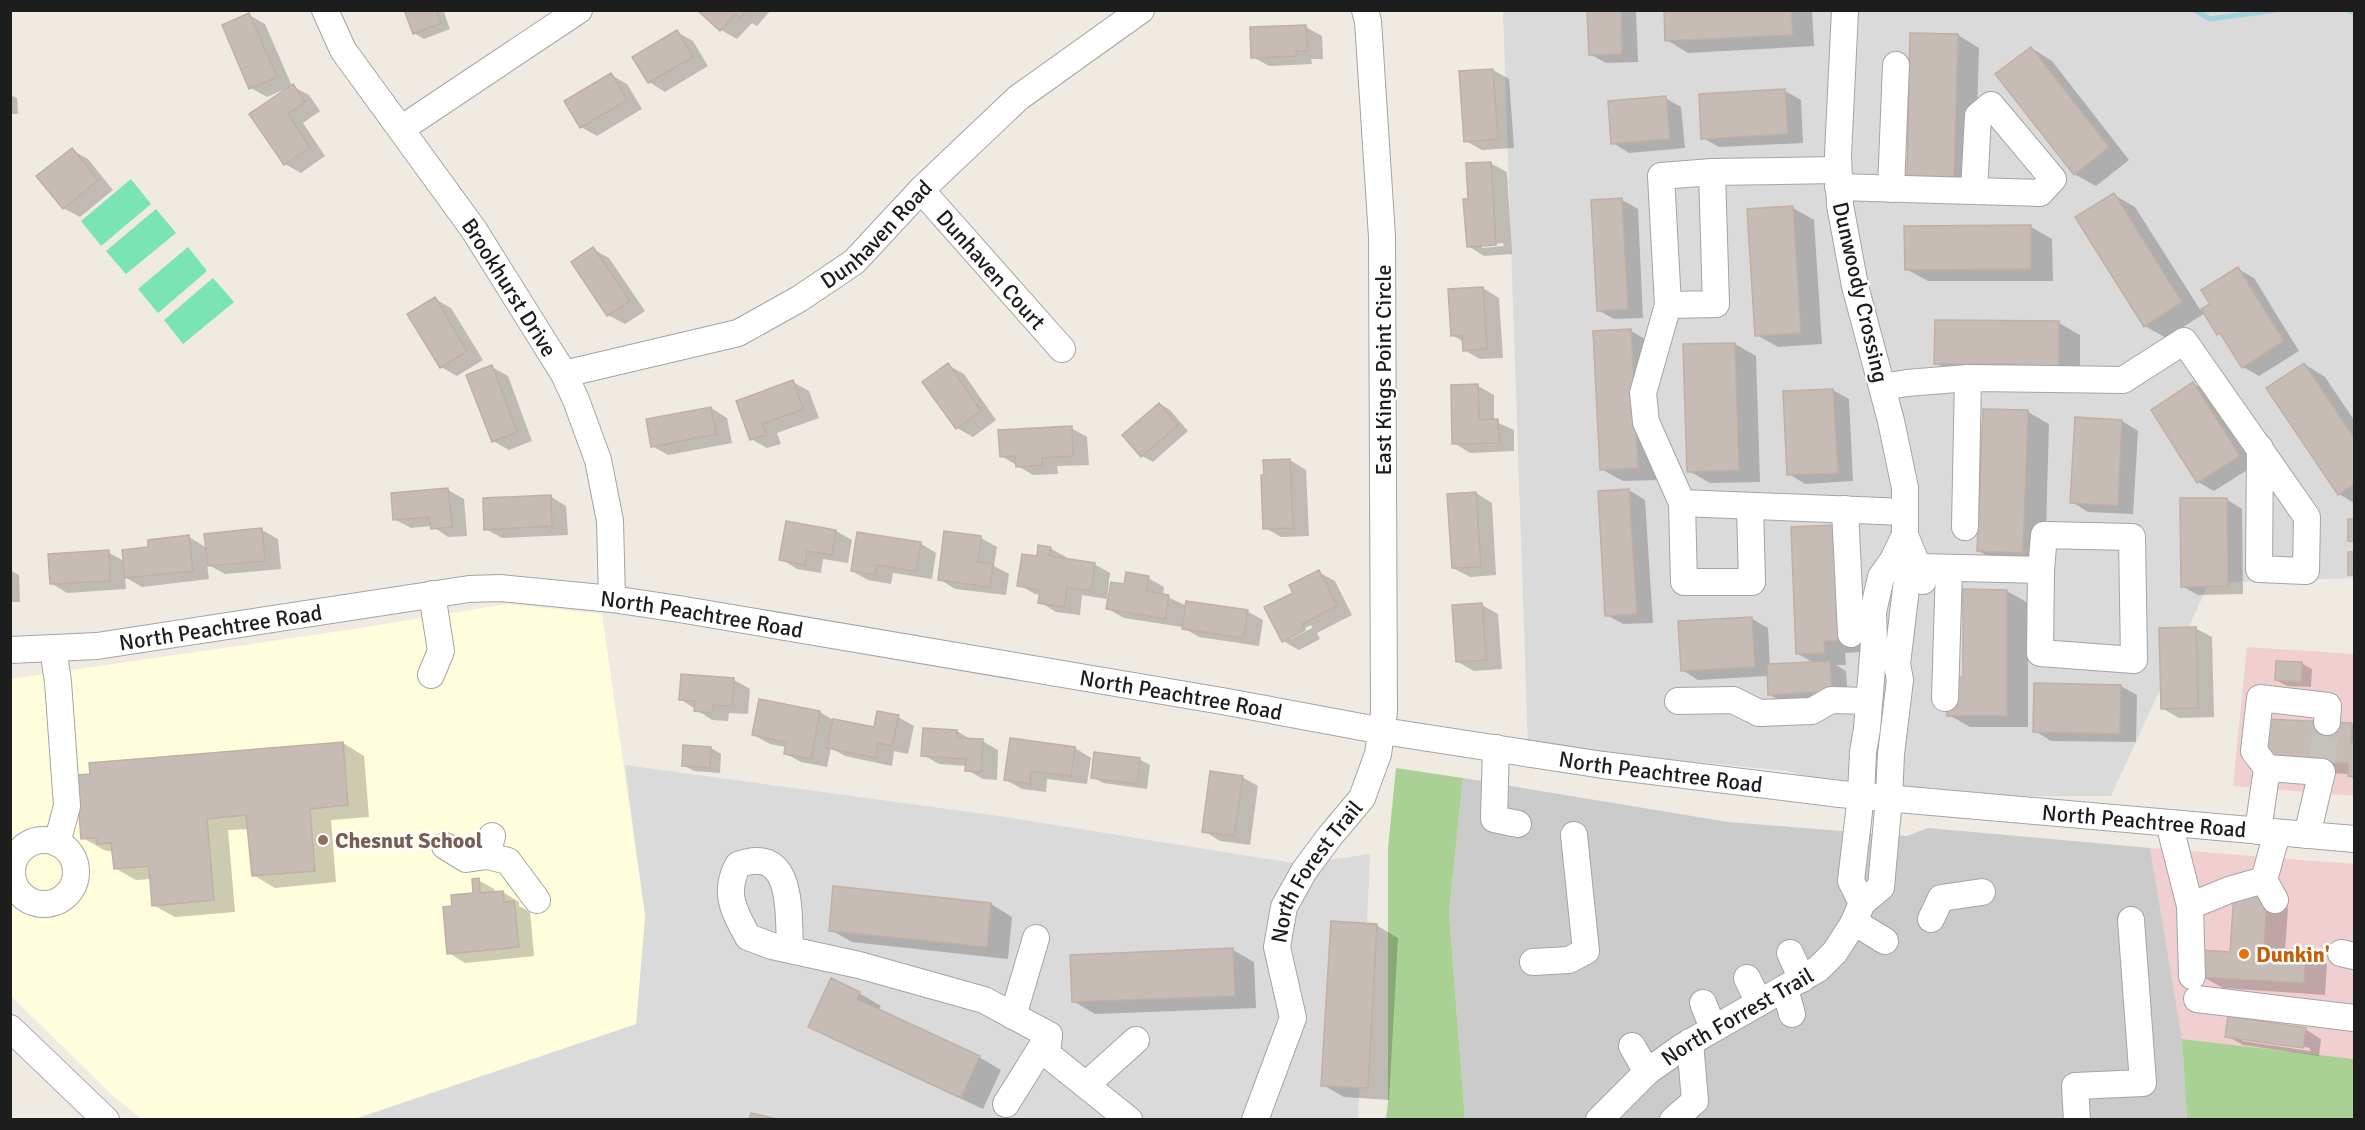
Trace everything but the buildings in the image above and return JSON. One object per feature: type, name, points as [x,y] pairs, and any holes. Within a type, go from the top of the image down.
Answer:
[{"type":"street","name":"Brookhurst Drive","points":[[325,10],[343,50],[474,230],[564,374],[598,459],[610,521],[612,599]]},
{"type":"street","points":[[400,129],[579,10]]},
{"type":"street","name":"Dunhaven Road","points":[[564,374],[738,333],[799,299],[854,262],[921,190],[1018,98],[1141,10]]},
{"type":"street","name":"East Kings Point Circle","points":[[1365,10],[1368,21],[1382,237],[1383,731]]},
{"type":"street","name":"Dunwoody Crossing","points":[[1845,10],[1838,179],[1846,245],[1883,387],[1905,488],[1905,523],[1923,583],[1910,666],[1900,680],[1891,754],[1889,798]]},
{"type":"street","points":[[1891,189],[1896,65]]},
{"type":"street","points":[[1668,305],[1716,304],[1712,172]]},
{"type":"street","points":[[1750,506],[1752,582],[1684,582],[1682,503],[1646,422],[1643,393],[1668,305],[1662,176],[1712,172],[1838,179],[1891,189],[1974,191]]},
{"type":"street","name":"Dunhaven Court","points":[[921,190],[1062,349]]},
{"type":"street","points":[[1883,387],[1968,378],[2123,380],[2184,341],[2260,448]]},
{"type":"street","points":[[1965,526],[1968,378]]},
{"type":"street","points":[[1682,503],[1845,509],[1905,523]]},
{"type":"street","points":[[1845,509],[1863,638]]},
{"type":"street","name":"Dunwoody Crossing","points":[[1861,795],[1869,701],[1863,638],[1888,625],[1896,575],[1893,560],[1905,523]]},
{"type":"street","points":[[2044,535],[2132,537],[2134,660],[2040,652],[2041,570],[2044,535]]},
{"type":"street","points":[[1918,567],[2041,570]]},
{"type":"street","points":[[1945,698],[1949,568]]},
{"type":"street","name":"North Peachtree Road","points":[[10,650],[97,646],[432,594],[500,588],[612,599],[1186,695],[1383,731],[1603,765],[1889,798],[2355,839]]},
{"type":"street","points":[[431,675],[441,651],[432,594]]},
{"type":"street","points":[[53,648],[58,682],[67,806],[57,843]]},
{"type":"street","points":[[2190,906],[2229,890],[2270,890],[2267,768],[2254,751],[2260,698],[2328,706],[2327,722]]},
{"type":"street","points":[[1678,701],[1733,700],[1759,713],[1812,711],[1831,700],[1869,701]]},
{"type":"street","name":"North Forest Trail","points":[[1255,1119],[1293,1018],[1277,947],[1284,907],[1304,871],[1362,798],[1383,731]]},
{"type":"street","points":[[1496,748],[1494,819],[1518,824]]},
{"type":"street","points":[[2267,768],[2322,767],[2307,835]]},
{"type":"street","points":[[1861,795],[1851,881],[1858,913],[1885,941]]},
{"type":"street","name":"North Forrest Trail","points":[[1596,1114],[1647,1072],[1713,1028],[1794,984],[1832,971],[1835,952],[1858,913],[1881,887],[1889,798]]},
{"type":"street","points":[[2169,823],[2190,906],[2195,988],[2355,1018]]},
{"type":"street","points":[[1533,962],[1569,960],[1586,951],[1574,835]]},
{"type":"street","points":[[445,846],[466,859],[489,846],[508,861],[537,900]]},
{"type":"street","points":[[1931,919],[1941,898],[1982,892]]},
{"type":"street","points":[[2077,1119],[2075,1086],[2143,1083],[2131,920]]},
{"type":"street","points":[[1013,1016],[1036,938]]},
{"type":"street","points":[[781,948],[859,965],[984,1000],[1049,1035]]},
{"type":"street","points":[[1790,953],[1794,984],[1792,1014]]},
{"type":"street","points":[[1747,978],[1759,1003]]},
{"type":"street","points":[[1703,1004],[1713,1028]]},
{"type":"street","points":[[10,1028],[106,1119]]},
{"type":"street","points":[[1049,1035],[1047,1054],[1129,1119]]},
{"type":"street","points":[[1006,1104],[1049,1035]]},
{"type":"street","points":[[1086,1085],[1136,1040]]},
{"type":"street","points":[[1673,1119],[1695,1101],[1690,1042]]},
{"type":"street","points":[[1632,1046],[1647,1072]]},
{"type":"shaded area","points":[[1503,11],[2354,11],[2354,578],[2209,583],[2111,796],[1874,797],[1787,771],[1528,745]]},
{"type":"shaded area","name":"Chesnut School","points":[[507,604],[602,614],[645,916],[636,1024],[353,1119],[142,1119],[113,1096],[11,996],[10,679],[354,629]]},
{"type":"shaded area","points":[[2247,647],[2354,654],[2354,796],[2233,786]]},
{"type":"shaded area","points":[[625,765],[999,816],[1299,864],[1370,854],[1358,1119],[353,1120],[636,1024],[645,916]]},
{"type":"shaded area","points":[[1463,778],[1728,822],[1907,836],[1928,828],[2150,848],[2182,1039],[2187,1119],[1465,1119],[1449,913]]},
{"type":"shaded area","points":[[2150,848],[2354,864],[2354,1059],[2182,1039]]},
{"type":"green space","points":[[131,179],[151,204],[101,246],[81,221]]},
{"type":"green space","points":[[156,209],[176,233],[126,274],[106,251]]},
{"type":"green space","points":[[188,247],[207,271],[158,313],[138,289]]},
{"type":"green space","points":[[213,278],[234,302],[183,344],[164,320]]},
{"type":"green space","points":[[1396,768],[1463,778],[1449,913],[1465,1119],[1386,1119],[1388,1103],[1388,848]]},
{"type":"green space","points":[[2182,1039],[2354,1059],[2354,1119],[2187,1119]]},
{"type":"waterway","points":[[2195,10],[2210,19],[2277,10]]},
{"type":"waterway","points":[[2348,10],[2354,13]]},
{"type":"tunnel","points":[[2322,762],[2327,722]]},
{"type":"place","name":"Chesnut School","points":[[323,840]]},
{"type":"place","name":"Dunkin'","points":[[2244,954]]}]
